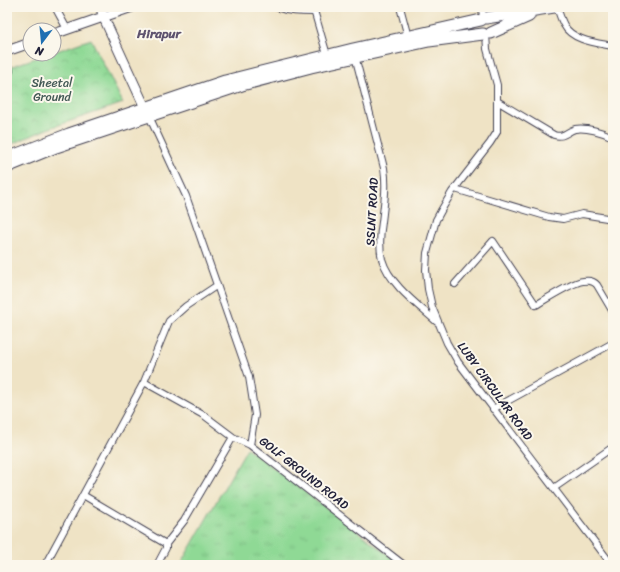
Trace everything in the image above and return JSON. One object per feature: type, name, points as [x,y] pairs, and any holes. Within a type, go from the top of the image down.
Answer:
[{"type":"highway","points":[[7,158],[68,134],[213,94],[408,37],[484,19],[554,7]]},
{"type":"highway","points":[[7,167],[225,81],[327,55],[353,53],[487,34],[542,10]]},
{"type":"highway","points":[[484,19],[478,26],[480,31],[487,34]]},
{"type":"main road","points":[[102,7],[103,16],[147,112]]},
{"type":"main road","points":[[62,31],[132,7]]},
{"type":"main road","points":[[7,51],[22,45]]},
{"type":"street","points":[[55,7],[67,29]]},
{"type":"street","points":[[276,7],[286,11],[297,12],[313,10],[327,55]]},
{"type":"street","points":[[400,7],[408,37]]},
{"type":"street","points":[[482,7],[484,19]]},
{"type":"street","points":[[557,7],[564,26],[571,34],[584,39],[613,46]]},
{"type":"street","name":"LUBY CIRCULAR ROAD","points":[[487,34],[487,49],[496,85],[497,132],[455,189],[436,220],[427,252],[426,270],[432,307],[458,362],[612,565]]},
{"type":"street","name":"SSLNT ROAD","points":[[353,53],[386,179],[386,193],[380,247],[382,258],[386,270],[393,280],[440,325]]},
{"type":"street","points":[[7,64],[10,71],[7,76]]},
{"type":"street","points":[[497,101],[554,135],[563,136],[575,129],[582,129],[613,137]]},
{"type":"street","points":[[147,112],[186,196],[248,377],[255,415],[250,444]]},
{"type":"street","points":[[455,189],[549,217],[564,219],[582,214],[613,219]]},
{"type":"street","points":[[455,284],[493,241],[536,305],[580,282],[592,281],[597,285],[613,312]]},
{"type":"street","points":[[45,565],[144,382],[169,322],[186,306],[216,286]]},
{"type":"street","points":[[493,409],[613,344]]},
{"type":"street","name":"GOLF GROUND ROAD","points":[[144,382],[205,416],[233,437],[250,444],[404,565]]},
{"type":"street","points":[[157,565],[166,548],[166,544],[184,521],[233,437]]},
{"type":"street","points":[[554,488],[613,446]]},
{"type":"street","points":[[83,495],[166,544]]},
{"type":"green space","name":"Sheetal Ground","points":[[91,39],[123,103],[47,129],[7,146],[7,68],[24,62],[62,62],[62,49]]},
{"type":"green space","points":[[247,448],[402,565],[180,565]]},
{"type":"district","name":"Hirapur","points":[[159,33]]}]
